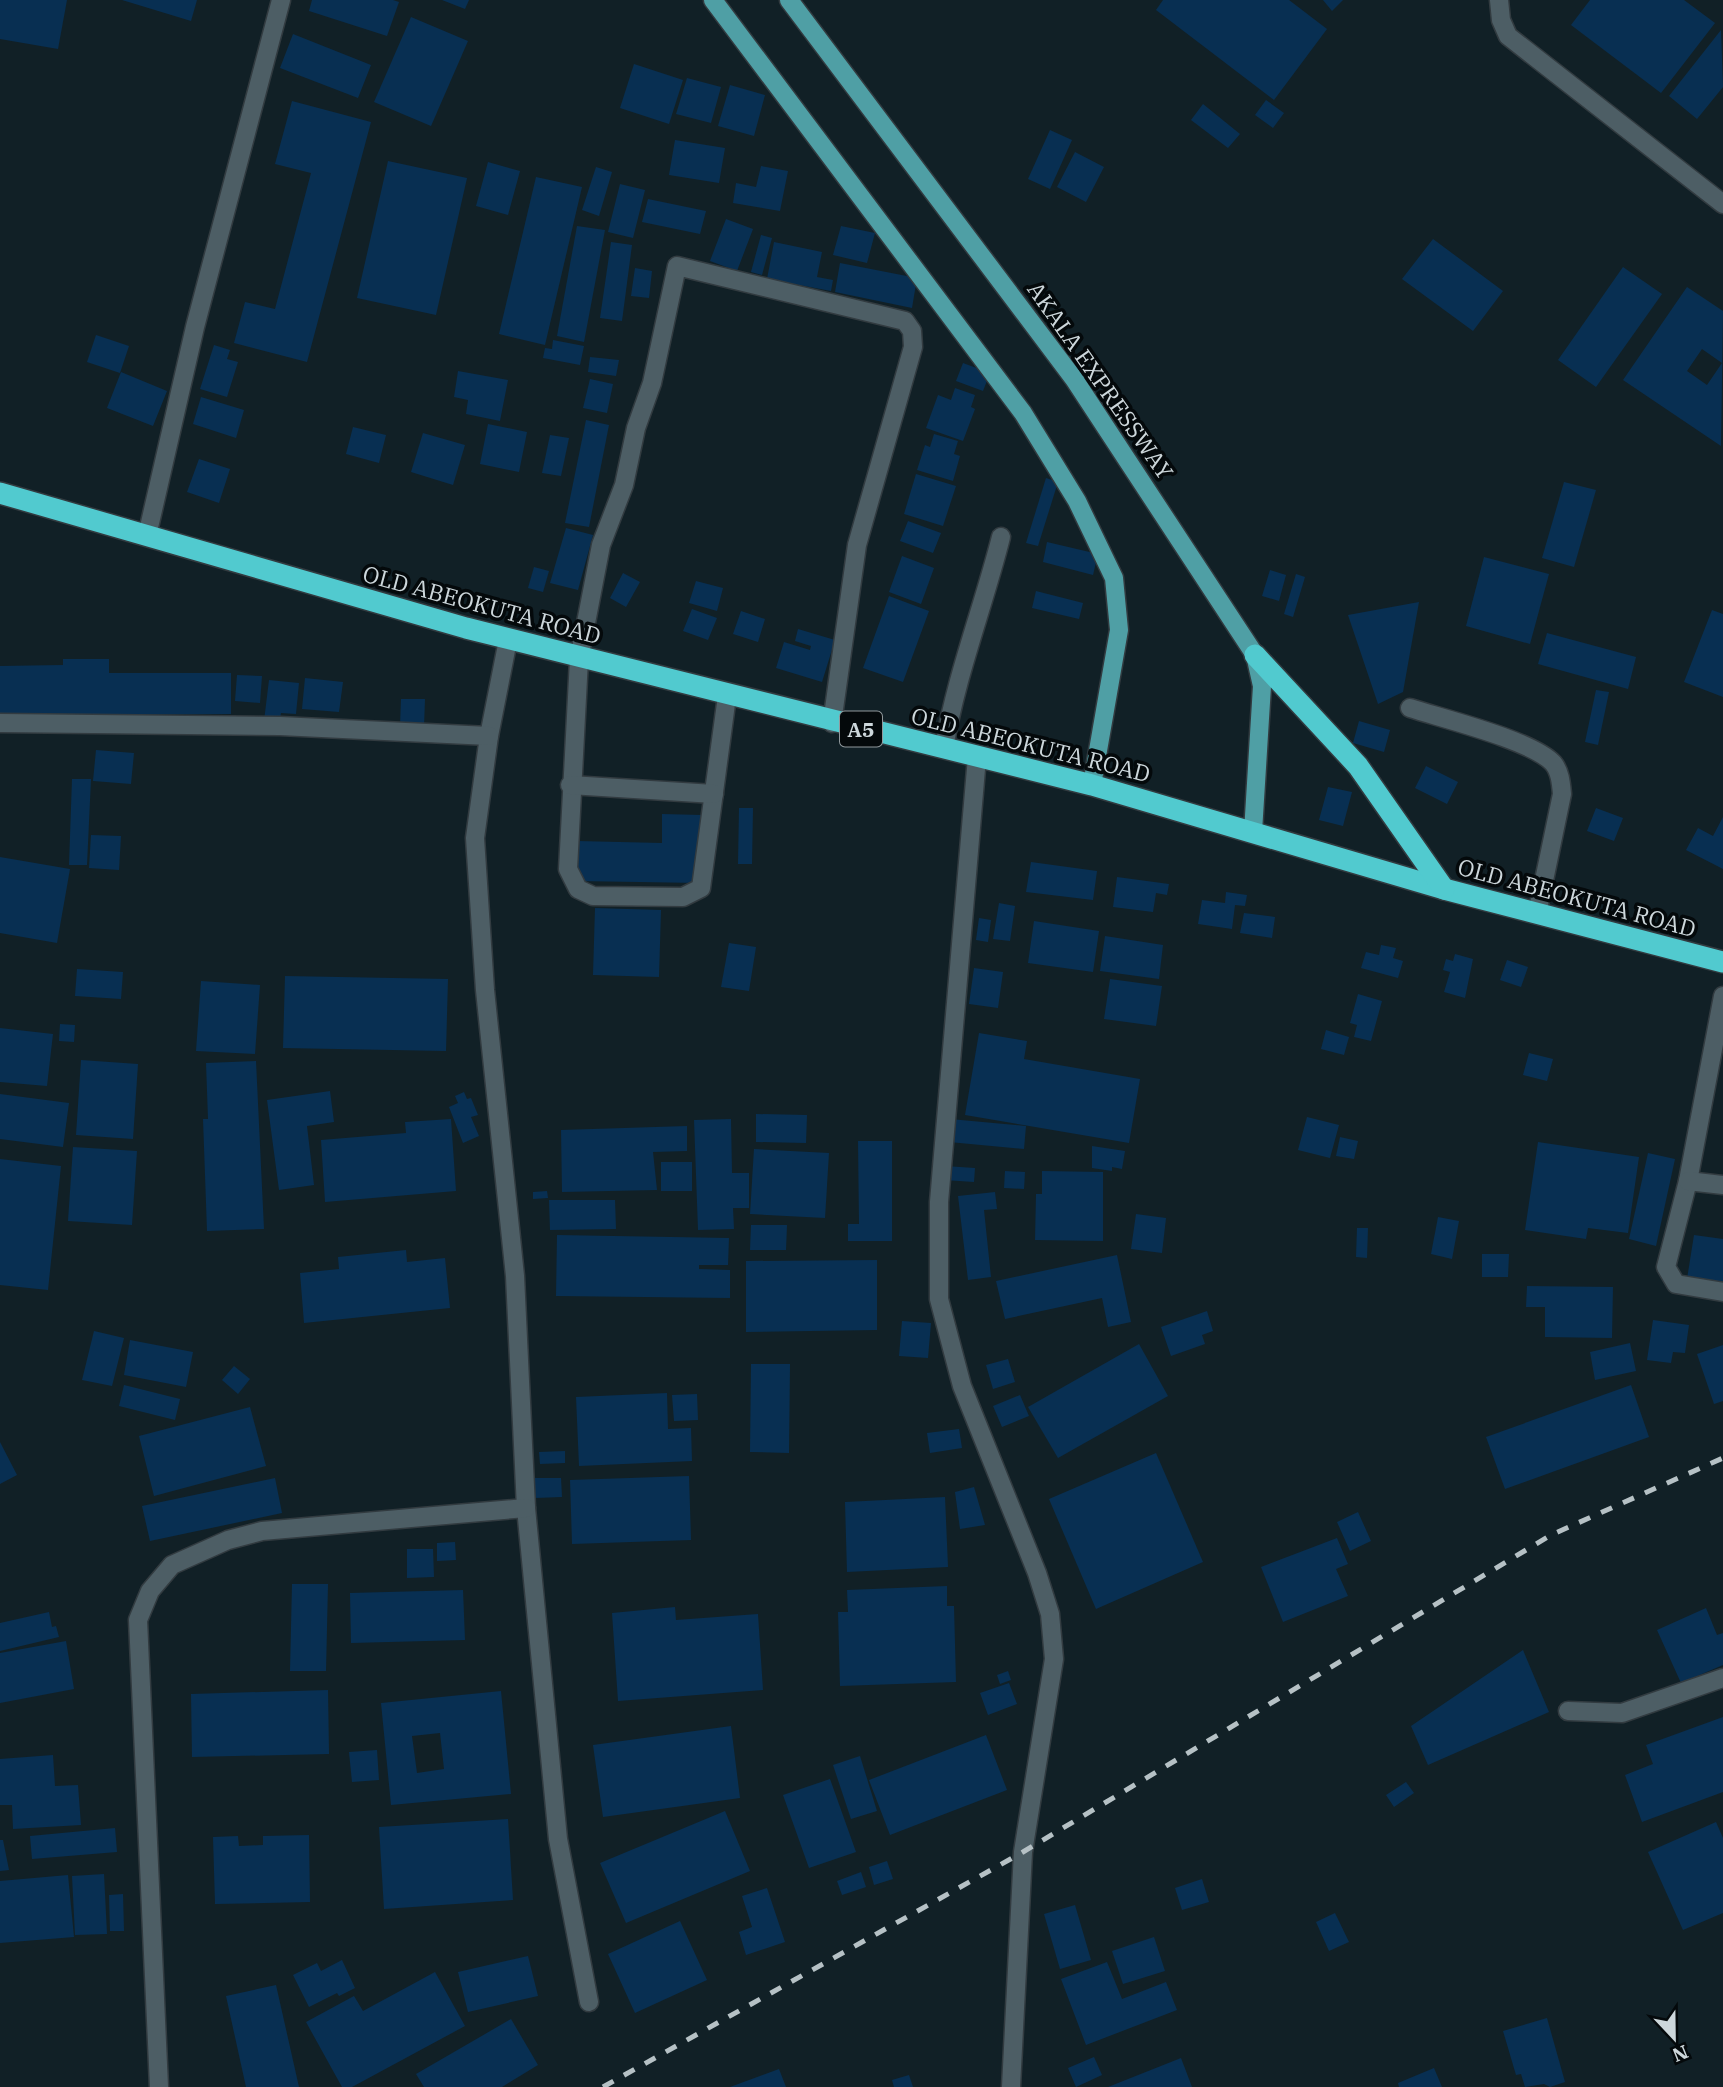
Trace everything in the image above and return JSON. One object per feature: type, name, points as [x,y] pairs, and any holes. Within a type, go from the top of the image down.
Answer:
[{"type":"highway","name":"OLD ABEOKUTA ROAD","points":[[0,493],[508,640],[832,723],[1093,785],[1444,889],[1723,962]]},
{"type":"highway","points":[[1255,655],[1358,766],[1444,889]]},
{"type":"main road","points":[[713,0],[1023,413],[1077,501],[1114,578],[1119,630],[1093,785]]},
{"type":"main road","name":"AKALA EXPRESSWAY","points":[[789,0],[1074,379],[1255,655],[1262,686],[1253,832]]},
{"type":"street","points":[[147,536],[195,327],[281,0]]},
{"type":"street","points":[[1499,0],[1501,20],[1508,36],[1723,204]]},
{"type":"street","points":[[727,696],[701,888],[683,897],[593,896],[578,889],[568,869],[570,785],[579,659],[601,545],[624,485],[636,428],[652,383],[677,266],[905,321],[912,331],[913,347],[858,545],[832,723]]},
{"type":"street","points":[[944,748],[958,680],[981,615],[1001,537]]},
{"type":"street","points":[[508,640],[489,736],[475,838],[485,990],[515,1276],[526,1508],[558,1839],[589,2002]]},
{"type":"street","points":[[1410,708],[1534,749],[1554,764],[1561,779],[1562,794],[1537,914]]},
{"type":"street","points":[[0,723],[280,726],[489,736]]},
{"type":"street","points":[[977,757],[939,1202],[939,1299],[962,1386],[1037,1573],[1050,1614],[1054,1659],[1023,1852],[1011,2087]]},
{"type":"street","points":[[570,785],[714,793]]},
{"type":"street","points":[[1723,996],[1719,1047],[1666,1267],[1676,1284],[1723,1292]]},
{"type":"street","points":[[1688,1181],[1723,1185]]},
{"type":"street","points":[[159,2087],[138,1620],[150,1591],[172,1565],[207,1547],[262,1531],[526,1508]]},
{"type":"street","points":[[1569,1711],[1622,1713],[1723,1678]]},
{"type":"building","points":[[0,0],[67,0],[58,49],[0,39]]},
{"type":"building","points":[[122,0],[197,0],[191,21]]},
{"type":"building","points":[[312,0],[399,2],[387,36],[309,11]]},
{"type":"building","points":[[442,0],[469,0],[465,9]]},
{"type":"building","points":[[1163,0],[1289,0],[1327,29],[1274,100],[1156,10]]},
{"type":"building","points":[[1323,0],[1343,0],[1332,11]]},
{"type":"building","points":[[1590,0],[1684,0],[1715,23],[1661,93],[1571,25]]},
{"type":"building","points":[[411,17],[468,41],[431,126],[374,102]]},
{"type":"building","points":[[1721,30],[1723,87],[1697,119],[1669,96]]},
{"type":"building","points":[[293,34],[371,65],[358,98],[280,68]]},
{"type":"building","points":[[634,64],[683,80],[669,124],[620,108]]},
{"type":"building","points":[[687,78],[721,87],[711,123],[676,114]]},
{"type":"building","points":[[730,85],[765,95],[754,136],[718,126]]},
{"type":"building","points":[[1266,100],[1284,113],[1273,128],[1255,115]]},
{"type":"building","points":[[292,101],[371,122],[307,362],[234,343],[245,302],[275,309],[311,173],[275,164]]},
{"type":"building","points":[[1203,104],[1240,134],[1228,148],[1191,120]]},
{"type":"building","points":[[1050,130],[1072,140],[1050,189],[1028,179]]},
{"type":"building","points":[[675,140],[725,148],[719,183],[669,175]]},
{"type":"building","points":[[1075,152],[1104,167],[1086,202],[1057,187]]},
{"type":"building","points":[[388,161],[467,178],[436,315],[357,298]]},
{"type":"building","points":[[488,162],[520,171],[508,215],[476,206]]},
{"type":"building","points":[[761,166],[788,171],[780,211],[733,203],[736,183],[756,187]]},
{"type":"building","points":[[596,167],[612,172],[599,216],[582,210]]},
{"type":"building","points":[[536,177],[582,187],[545,345],[499,334]]},
{"type":"building","points":[[620,184],[645,190],[633,238],[608,232]]},
{"type":"building","points":[[648,199],[706,211],[700,234],[642,222]]},
{"type":"building","points":[[726,219],[753,229],[737,271],[710,261]]},
{"type":"building","points":[[577,226],[605,230],[584,342],[557,336]]},
{"type":"building","points":[[841,226],[875,233],[867,263],[833,255]]},
{"type":"building","points":[[761,235],[772,238],[762,275],[751,272]]},
{"type":"building","points":[[1433,239],[1503,291],[1473,331],[1402,279]]},
{"type":"building","points":[[611,242],[632,245],[622,321],[600,318]]},
{"type":"building","points":[[774,242],[822,252],[817,277],[833,280],[831,291],[767,279]]},
{"type":"building","points":[[840,263],[917,278],[912,308],[835,292]]},
{"type":"building","points":[[1623,267],[1662,294],[1596,387],[1558,360]]},
{"type":"building","points":[[635,268],[652,271],[649,298],[631,296]]},
{"type":"building","points":[[1687,287],[1723,311],[1721,446],[1623,380]],"holes":[[[1702,349],[1722,363],[1707,385],[1687,371]]]},
{"type":"building","points":[[96,335],[129,346],[120,373],[87,362]]},
{"type":"building","points":[[553,340],[584,346],[580,365],[543,358],[545,348],[552,349]]},
{"type":"building","points":[[214,345],[230,350],[227,359],[238,362],[227,397],[200,389]]},
{"type":"building","points":[[590,357],[619,360],[616,376],[588,372]]},
{"type":"building","points":[[963,363],[990,373],[983,391],[956,381]]},
{"type":"building","points":[[458,371],[508,380],[500,421],[466,414],[468,400],[454,397]]},
{"type":"building","points":[[121,372],[167,391],[153,426],[107,408]]},
{"type":"building","points":[[590,379],[613,384],[607,413],[583,408]]},
{"type":"building","points":[[955,388],[975,395],[971,407],[975,409],[963,441],[926,428],[938,395],[951,400]]},
{"type":"building","points":[[201,397],[244,410],[236,438],[193,424]]},
{"type":"building","points":[[586,420],[609,425],[589,527],[565,523]]},
{"type":"building","points":[[488,424],[527,432],[519,472],[480,464]]},
{"type":"building","points":[[353,427],[386,435],[379,463],[346,454]]},
{"type":"building","points":[[423,433],[465,445],[453,485],[411,472]]},
{"type":"building","points":[[934,434],[958,441],[954,454],[960,456],[953,481],[917,470],[925,445],[930,447]]},
{"type":"building","points":[[550,435],[569,438],[561,476],[542,473]]},
{"type":"building","points":[[199,459],[230,469],[219,503],[187,492]]},
{"type":"building","points":[[916,474],[956,486],[943,526],[904,514]]},
{"type":"building","points":[[1046,478],[1058,482],[1038,546],[1026,543]]},
{"type":"building","points":[[1564,482],[1596,490],[1574,567],[1542,558]]},
{"type":"building","points":[[908,521],[941,533],[933,553],[900,541]]},
{"type":"building","points":[[566,528],[593,535],[578,590],[550,583]]},
{"type":"building","points":[[1047,542],[1098,554],[1093,575],[1043,562]]},
{"type":"building","points":[[902,556],[934,568],[921,604],[889,592]]},
{"type":"building","points":[[1484,557],[1549,574],[1530,644],[1466,626]]},
{"type":"building","points":[[534,567],[549,571],[543,592],[528,588]]},
{"type":"building","points":[[1270,570],[1286,575],[1279,601],[1262,596]]},
{"type":"building","points":[[623,573],[640,582],[626,607],[610,598]]},
{"type":"building","points":[[1296,574],[1305,577],[1293,617],[1284,614]]},
{"type":"building","points":[[696,581],[723,588],[717,611],[689,603]]},
{"type":"building","points":[[1036,591],[1083,603],[1079,619],[1032,608]]},
{"type":"building","points":[[889,596],[929,611],[903,682],[863,668]]},
{"type":"building","points":[[1419,602],[1403,692],[1378,704],[1348,615]]},
{"type":"building","points":[[692,609],[717,618],[708,640],[683,631]]},
{"type":"building","points":[[1712,610],[1723,614],[1723,697],[1684,682]]},
{"type":"building","points":[[741,611],[765,619],[758,642],[733,634]]},
{"type":"building","points":[[798,629],[835,640],[822,682],[776,668],[784,642],[810,650],[811,646],[795,641]]},
{"type":"building","points":[[1547,633],[1636,657],[1628,689],[1538,664]]},
{"type":"building","points":[[63,659],[109,659],[109,673],[231,673],[231,714],[0,715],[0,666],[63,665]]},
{"type":"building","points":[[237,675],[262,676],[260,703],[235,701]]},
{"type":"building","points":[[305,678],[343,682],[339,712],[302,709]]},
{"type":"building","points":[[269,680],[299,683],[296,714],[281,713],[279,723],[264,721]]},
{"type":"building","points":[[1596,690],[1609,692],[1598,745],[1585,742]]},
{"type":"building","points":[[401,699],[425,699],[424,727],[400,726]]},
{"type":"building","points":[[1359,721],[1390,730],[1384,752],[1353,743]]},
{"type":"building","points":[[96,750],[134,753],[131,784],[93,781]]},
{"type":"building","points":[[1426,766],[1458,782],[1447,804],[1415,788]]},
{"type":"building","points":[[72,779],[91,779],[87,865],[69,865]]},
{"type":"building","points":[[1328,787],[1352,792],[1343,826],[1319,820]]},
{"type":"building","points":[[739,808],[753,808],[752,864],[738,864]]},
{"type":"building","points":[[1596,808],[1623,818],[1614,841],[1587,831]]},
{"type":"building","points":[[662,814],[702,815],[700,883],[576,881],[577,841],[662,843]]},
{"type":"building","points":[[1723,817],[1723,869],[1686,850],[1698,828],[1713,836]]},
{"type":"building","points":[[91,835],[121,836],[119,870],[89,868]]},
{"type":"building","points":[[0,857],[70,869],[57,943],[0,933]]},
{"type":"building","points":[[1031,862],[1097,871],[1093,900],[1026,892]]},
{"type":"building","points":[[1117,877],[1169,884],[1167,895],[1156,893],[1153,912],[1113,907]]},
{"type":"building","points":[[1226,892],[1247,895],[1245,906],[1235,905],[1232,929],[1198,924],[1202,900],[1225,903]]},
{"type":"building","points":[[999,903],[1015,906],[1010,941],[993,939]]},
{"type":"building","points":[[595,908],[661,910],[659,977],[593,975]]},
{"type":"building","points":[[1244,913],[1275,917],[1272,938],[1240,933]]},
{"type":"building","points":[[979,918],[991,920],[988,942],[976,940]]},
{"type":"building","points":[[1034,921],[1099,931],[1093,972],[1028,963]]},
{"type":"building","points":[[1105,936],[1163,945],[1159,979],[1100,971]]},
{"type":"building","points":[[729,943],[756,947],[749,991],[721,987]]},
{"type":"building","points":[[1381,945],[1396,948],[1393,958],[1403,961],[1398,978],[1361,968],[1366,952],[1379,955]]},
{"type":"building","points":[[1455,954],[1473,959],[1465,998],[1444,992],[1450,972],[1443,970],[1446,959],[1453,961]]},
{"type":"building","points":[[1507,960],[1528,967],[1521,987],[1500,980]]},
{"type":"building","points":[[974,968],[1003,972],[998,1008],[969,1004]]},
{"type":"building","points":[[77,969],[123,972],[121,999],[75,996]]},
{"type":"building","points":[[285,976],[448,979],[446,1051],[283,1048]]},
{"type":"building","points":[[1110,979],[1162,986],[1156,1026],[1104,1019]]},
{"type":"building","points":[[201,981],[260,985],[255,1054],[196,1051]]},
{"type":"building","points":[[1358,994],[1382,1001],[1371,1041],[1354,1037],[1357,1025],[1350,1023]]},
{"type":"building","points":[[60,1024],[75,1025],[74,1042],[59,1041]]},
{"type":"building","points":[[0,1028],[53,1034],[47,1086],[0,1082]]},
{"type":"building","points":[[1326,1030],[1349,1037],[1344,1055],[1321,1049]]},
{"type":"building","points":[[979,1033],[1027,1041],[1024,1059],[1140,1079],[1129,1143],[965,1115]]},
{"type":"building","points":[[1529,1053],[1553,1059],[1547,1081],[1523,1075]]},
{"type":"building","points":[[81,1060],[138,1064],[133,1139],[76,1135]]},
{"type":"building","points":[[256,1061],[264,1229],[207,1231],[203,1119],[208,1119],[206,1063]]},
{"type":"building","points":[[330,1091],[334,1122],[307,1126],[314,1185],[279,1190],[267,1100]]},
{"type":"building","points":[[464,1092],[467,1099],[471,1098],[478,1115],[471,1117],[479,1136],[463,1143],[449,1107],[458,1103],[455,1096]]},
{"type":"building","points":[[0,1094],[69,1103],[63,1147],[0,1139]]},
{"type":"building","points":[[756,1114],[807,1115],[806,1143],[756,1142]]},
{"type":"building","points":[[1307,1117],[1339,1125],[1330,1158],[1298,1150]]},
{"type":"building","points":[[451,1119],[456,1191],[325,1202],[321,1140],[406,1133],[405,1122]]},
{"type":"building","points":[[731,1119],[732,1173],[749,1173],[749,1208],[733,1208],[734,1229],[698,1230],[694,1120]]},
{"type":"building","points":[[950,1119],[1026,1126],[1024,1149],[949,1142]]},
{"type":"building","points":[[687,1126],[687,1151],[653,1152],[657,1190],[562,1192],[561,1130]]},
{"type":"building","points":[[1340,1137],[1358,1141],[1354,1159],[1336,1156]]},
{"type":"building","points":[[858,1141],[892,1141],[892,1241],[848,1241],[848,1224],[859,1224]]},
{"type":"building","points":[[1538,1142],[1639,1157],[1628,1233],[1588,1228],[1586,1239],[1525,1230]]},
{"type":"building","points":[[1092,1146],[1125,1151],[1122,1169],[1112,1167],[1112,1171],[1092,1168]]},
{"type":"building","points":[[73,1147],[137,1151],[132,1225],[68,1221]]},
{"type":"building","points":[[754,1149],[829,1153],[825,1218],[750,1214]]},
{"type":"building","points":[[1648,1153],[1675,1159],[1656,1246],[1629,1239]]},
{"type":"building","points":[[0,1159],[61,1166],[48,1290],[0,1285]]},
{"type":"building","points":[[661,1162],[692,1162],[692,1191],[661,1191]]},
{"type":"building","points":[[945,1166],[975,1168],[974,1182],[944,1180]]},
{"type":"building","points":[[1005,1171],[1025,1172],[1024,1189],[1004,1188]]},
{"type":"building","points":[[1042,1171],[1103,1172],[1103,1241],[1035,1240],[1036,1194],[1042,1194]]},
{"type":"building","points":[[547,1191],[548,1198],[533,1199],[533,1192]]},
{"type":"building","points":[[995,1192],[997,1209],[984,1210],[991,1277],[968,1280],[958,1196]]},
{"type":"building","points":[[549,1200],[615,1200],[616,1229],[550,1230]]},
{"type":"building","points":[[1136,1214],[1166,1218],[1162,1253],[1131,1249]]},
{"type":"building","points":[[1438,1217],[1459,1221],[1452,1259],[1431,1254]]},
{"type":"building","points":[[751,1225],[787,1225],[786,1250],[750,1250]]},
{"type":"building","points":[[1357,1228],[1368,1228],[1367,1258],[1356,1257]]},
{"type":"building","points":[[557,1235],[729,1238],[728,1265],[699,1265],[699,1269],[730,1270],[730,1298],[556,1296]]},
{"type":"building","points":[[1694,1235],[1723,1239],[1723,1284],[1687,1279]]},
{"type":"building","points":[[406,1250],[407,1262],[445,1258],[450,1308],[304,1323],[300,1273],[339,1269],[338,1257]]},
{"type":"building","points":[[1482,1254],[1509,1254],[1508,1277],[1482,1277]]},
{"type":"building","points":[[1117,1255],[1131,1322],[1108,1327],[1102,1298],[1005,1319],[996,1281]]},
{"type":"building","points":[[877,1260],[877,1330],[746,1332],[746,1261]]},
{"type":"building","points":[[1527,1286],[1613,1287],[1612,1338],[1545,1337],[1545,1307],[1526,1307]]},
{"type":"building","points":[[1207,1311],[1213,1331],[1202,1335],[1205,1344],[1171,1356],[1161,1327]]},
{"type":"building","points":[[1653,1320],[1689,1325],[1685,1353],[1673,1352],[1671,1363],[1647,1360]]},
{"type":"building","points":[[902,1321],[931,1323],[928,1358],[899,1356]]},
{"type":"building","points":[[94,1331],[124,1338],[112,1386],[82,1380]]},
{"type":"building","points":[[130,1340],[193,1352],[186,1387],[124,1375]]},
{"type":"building","points":[[1630,1343],[1636,1371],[1595,1380],[1590,1352]]},
{"type":"building","points":[[1139,1344],[1168,1396],[1058,1458],[1028,1407]]},
{"type":"building","points":[[1723,1345],[1723,1401],[1714,1404],[1697,1354]]},
{"type":"building","points":[[1008,1359],[1015,1382],[993,1389],[986,1365]]},
{"type":"building","points":[[751,1364],[790,1364],[789,1453],[750,1452]]},
{"type":"building","points":[[234,1366],[250,1379],[238,1394],[222,1380]]},
{"type":"building","points":[[124,1385],[180,1399],[175,1420],[119,1406]]},
{"type":"building","points":[[1631,1385],[1649,1437],[1505,1489],[1486,1437]]},
{"type":"building","points":[[667,1393],[668,1429],[691,1428],[692,1461],[579,1466],[576,1397]]},
{"type":"building","points":[[697,1394],[698,1420],[674,1421],[672,1395]]},
{"type":"building","points":[[1020,1395],[1029,1416],[1002,1427],[993,1406]]},
{"type":"building","points":[[250,1407],[266,1466],[154,1496],[139,1436]]},
{"type":"building","points":[[959,1429],[962,1448],[930,1453],[927,1433]]},
{"type":"building","points":[[0,1442],[17,1475],[0,1484]]},
{"type":"building","points":[[565,1451],[565,1463],[540,1464],[539,1452]]},
{"type":"building","points":[[1156,1453],[1203,1562],[1096,1609],[1049,1499]]},
{"type":"building","points":[[689,1476],[691,1540],[572,1544],[570,1480]]},
{"type":"building","points":[[275,1478],[282,1513],[150,1541],[142,1506]]},
{"type":"building","points":[[535,1478],[561,1478],[562,1497],[535,1498]]},
{"type":"building","points":[[974,1487],[985,1525],[960,1529],[955,1492]]},
{"type":"building","points":[[945,1497],[948,1567],[847,1572],[845,1502]]},
{"type":"building","points":[[1358,1512],[1371,1541],[1350,1551],[1337,1522]]},
{"type":"building","points":[[1337,1538],[1348,1564],[1336,1569],[1348,1596],[1283,1622],[1261,1567]]},
{"type":"building","points":[[455,1542],[456,1560],[437,1561],[437,1543]]},
{"type":"building","points":[[407,1549],[433,1549],[434,1577],[407,1578]]},
{"type":"building","points":[[292,1584],[328,1584],[326,1671],[290,1671]]},
{"type":"building","points":[[947,1586],[947,1606],[954,1606],[956,1682],[840,1686],[838,1612],[848,1612],[847,1590]]},
{"type":"building","points":[[463,1590],[465,1640],[351,1643],[350,1593]]},
{"type":"building","points":[[675,1607],[676,1620],[758,1614],[763,1690],[618,1701],[612,1613]]},
{"type":"building","points":[[1706,1608],[1717,1635],[1723,1633],[1723,1665],[1681,1683],[1657,1630]]},
{"type":"building","points":[[49,1612],[52,1627],[56,1626],[59,1637],[0,1651],[0,1623]]},
{"type":"building","points":[[66,1641],[74,1689],[0,1703],[0,1653]]},
{"type":"building","points":[[1523,1650],[1549,1712],[1428,1765],[1411,1726]]},
{"type":"building","points":[[1008,1671],[1011,1680],[1000,1684],[997,1675]]},
{"type":"building","points":[[1009,1683],[1017,1704],[988,1715],[980,1693]]},
{"type":"building","points":[[328,1690],[329,1754],[192,1757],[191,1694]]},
{"type":"building","points":[[501,1691],[511,1794],[391,1805],[381,1703]],"holes":[[[440,1733],[444,1769],[417,1773],[412,1736]]]},
{"type":"building","points":[[1723,1717],[1723,1792],[1642,1822],[1625,1775],[1653,1764],[1646,1745]]},
{"type":"building","points":[[731,1726],[740,1798],[603,1817],[593,1745]]},
{"type":"building","points":[[986,1735],[1007,1790],[890,1835],[869,1780]]},
{"type":"building","points":[[377,1750],[379,1780],[352,1782],[349,1752]]},
{"type":"building","points":[[53,1755],[55,1786],[78,1785],[81,1825],[13,1829],[12,1805],[0,1805],[0,1759]]},
{"type":"building","points":[[860,1756],[877,1811],[851,1819],[833,1765]]},
{"type":"building","points":[[830,1779],[856,1852],[809,1868],[783,1795]]},
{"type":"building","points":[[1406,1782],[1414,1793],[1394,1807],[1386,1795]]},
{"type":"building","points":[[725,1811],[750,1871],[626,1923],[600,1863]]},
{"type":"building","points":[[508,1819],[513,1900],[384,1909],[379,1827]]},
{"type":"building","points":[[1716,1822],[1723,1838],[1723,1913],[1683,1930],[1648,1852]]},
{"type":"building","points":[[115,1828],[117,1852],[32,1859],[30,1836]]},
{"type":"building","points":[[309,1835],[310,1902],[215,1904],[213,1837],[238,1836],[239,1846],[263,1845],[263,1836]]},
{"type":"building","points":[[0,1840],[3,1840],[9,1870],[0,1871]]},
{"type":"building","points":[[887,1861],[893,1879],[874,1885],[869,1867]]},
{"type":"building","points":[[861,1872],[866,1887],[842,1895],[837,1881]]},
{"type":"building","points":[[104,1874],[107,1934],[75,1935],[72,1876]]},
{"type":"building","points":[[68,1875],[74,1937],[0,1943],[0,1881]]},
{"type":"building","points":[[1202,1879],[1209,1902],[1182,1910],[1175,1888]]},
{"type":"building","points":[[767,1888],[785,1942],[746,1955],[739,1932],[752,1927],[742,1896]]},
{"type":"building","points":[[123,1894],[124,1931],[110,1931],[109,1895]]},
{"type":"building","points":[[1075,1905],[1091,1960],[1060,1969],[1044,1914]]},
{"type":"building","points":[[1335,1913],[1349,1942],[1329,1951],[1316,1922]]},
{"type":"building","points":[[680,1921],[707,1980],[635,2013],[608,1954]]},
{"type":"building","points":[[1154,1937],[1165,1971],[1123,1984],[1112,1951]]},
{"type":"building","points":[[528,1956],[538,1996],[468,2012],[458,1972]]},
{"type":"building","points":[[342,1960],[355,1988],[339,1996],[337,1993],[309,2007],[293,1975],[317,1963],[321,1971]]},
{"type":"building","points":[[1107,1962],[1122,1999],[1166,1982],[1177,2010],[1086,2045],[1061,1979]]},
{"type":"building","points":[[435,1972],[465,2026],[352,2087],[342,2087],[306,2022],[354,1996],[363,2011]]},
{"type":"building","points":[[276,1985],[299,2087],[246,2087],[226,1996]]},
{"type":"building","points":[[1547,2018],[1565,2082],[1550,2087],[1544,2084],[1525,2087],[1521,2074],[1516,2075],[1503,2031]]},
{"type":"building","points":[[511,2019],[538,2065],[502,2087],[424,2087],[416,2074]]},
{"type":"building","points":[[1094,2057],[1102,2075],[1076,2087],[1068,2068]]},
{"type":"building","points":[[1181,2058],[1192,2087],[1108,2087]]},
{"type":"building","points":[[1434,2068],[1442,2087],[1399,2087],[1398,2083]]},
{"type":"building","points":[[779,2069],[786,2087],[730,2087]]},
{"type":"building","points":[[909,2075],[913,2087],[894,2087],[892,2080]]},
{"type":"railway","points":[[603,2087],[1023,1852],[1551,1535],[1723,1458]]}]
